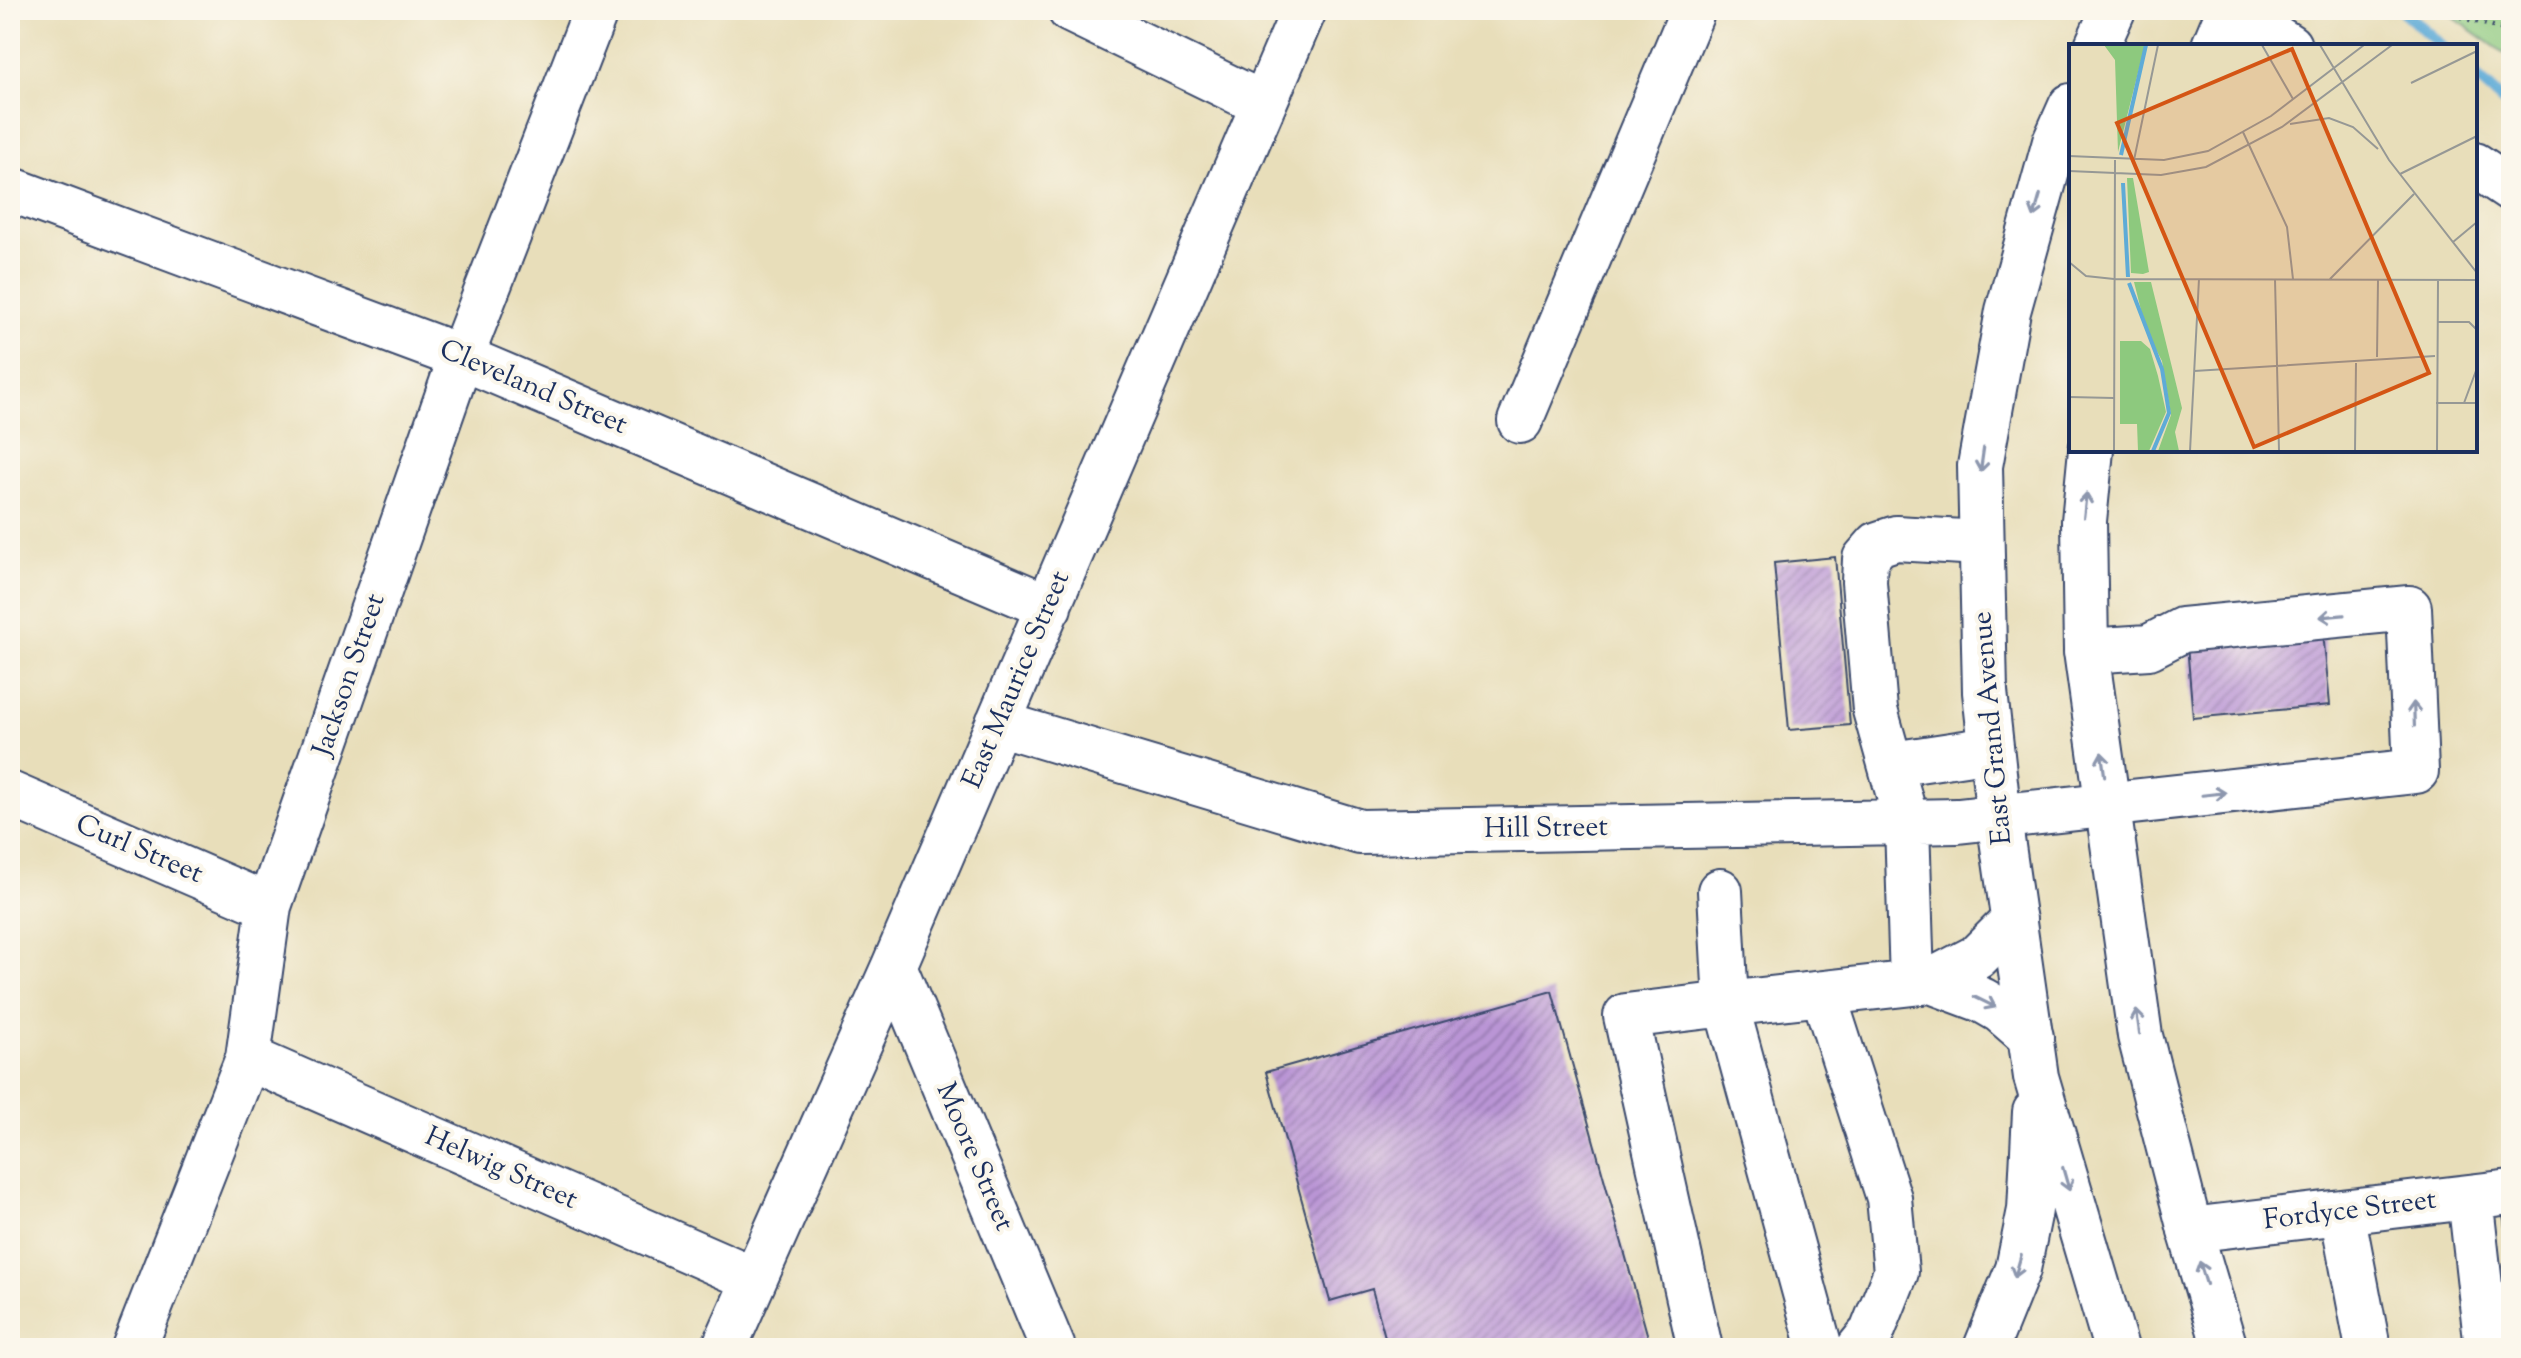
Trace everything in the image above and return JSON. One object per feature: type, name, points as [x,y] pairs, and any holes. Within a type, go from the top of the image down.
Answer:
[{"type":"street","name":"Jackson Street","points":[[134,1348],[248,1058],[269,906],[461,357],[596,10]]},
{"type":"street","points":[[1070,10],[1263,104]]},
{"type":"street","name":"East Maurice Street","points":[[724,1348],[894,966],[1304,10]]},
{"type":"street","points":[[1520,421],[1693,10]]},
{"type":"street","points":[[2098,44],[2113,10]]},
{"type":"street","points":[[2215,44],[2231,10],[2286,44]]},
{"type":"street","name":"East Grand Avenue","points":[[2069,110],[2055,142],[2008,311],[1980,466],[1985,692],[1999,818],[2034,1057],[2116,1348]]},
{"type":"street","points":[[2477,166],[2511,189]]},
{"type":"street","name":"Cleveland Street","points":[[10,189],[461,357],[1049,607]]},
{"type":"street","points":[[2091,452],[2084,521],[2086,651],[2140,1036],[2190,1230],[2225,1348]]},
{"type":"street","points":[[1922,982],[1907,824],[1875,710],[1864,582],[1865,559],[1878,544],[1896,538],[1980,543]]},
{"type":"street","name":"Hill Street","points":[[998,723],[1360,832],[1907,824],[1999,818],[2416,771],[2409,608],[2182,630],[2149,647],[2086,651]]},
{"type":"street","points":[[1892,764],[1991,749]]},
{"type":"street","name":"Curl Street","points":[[10,794],[269,906]]},
{"type":"street","points":[[1720,891],[1726,1004],[1820,1348]]},
{"type":"street","points":[[1700,1348],[1626,1016],[1922,982],[1977,957],[2014,920]]},
{"type":"street","name":"Moore Street","points":[[894,966],[1053,1348]]},
{"type":"street","points":[[1922,982],[1982,1000],[2001,1011],[2034,1057],[2030,1210],[2018,1269],[1986,1348]]},
{"type":"street","points":[[1823,993],[1889,1198],[1896,1272],[1872,1332],[1859,1348]]},
{"type":"street","name":"Helwig Street","points":[[248,1058],[754,1279]]},
{"type":"street","points":[[2487,1348],[2490,1195]]},
{"type":"street","name":"Fordyce Street","points":[[2190,1230],[2490,1195]]},
{"type":"street","points":[[2342,1212],[2368,1348]]},
{"type":"path","points":[[2438,10],[2511,32]]},
{"type":"green space","points":[[2443,10],[2511,10],[2511,59],[2508,56]]},
{"type":"building","points":[[1835,557],[1850,725],[1789,730],[1774,563]]},
{"type":"building","points":[[2323,632],[2330,705],[2193,718],[2187,645]]},
{"type":"building","points":[[1552,991],[1651,1348],[1388,1348],[1372,1289],[1330,1301],[1266,1072]]},
{"type":"building","points":[[2511,1212],[2511,1257],[2509,1257],[2503,1213]]},
{"type":"waterway","points":[[2402,10],[2440,44]]},
{"type":"waterway","points":[[2477,78],[2511,108]]}]
